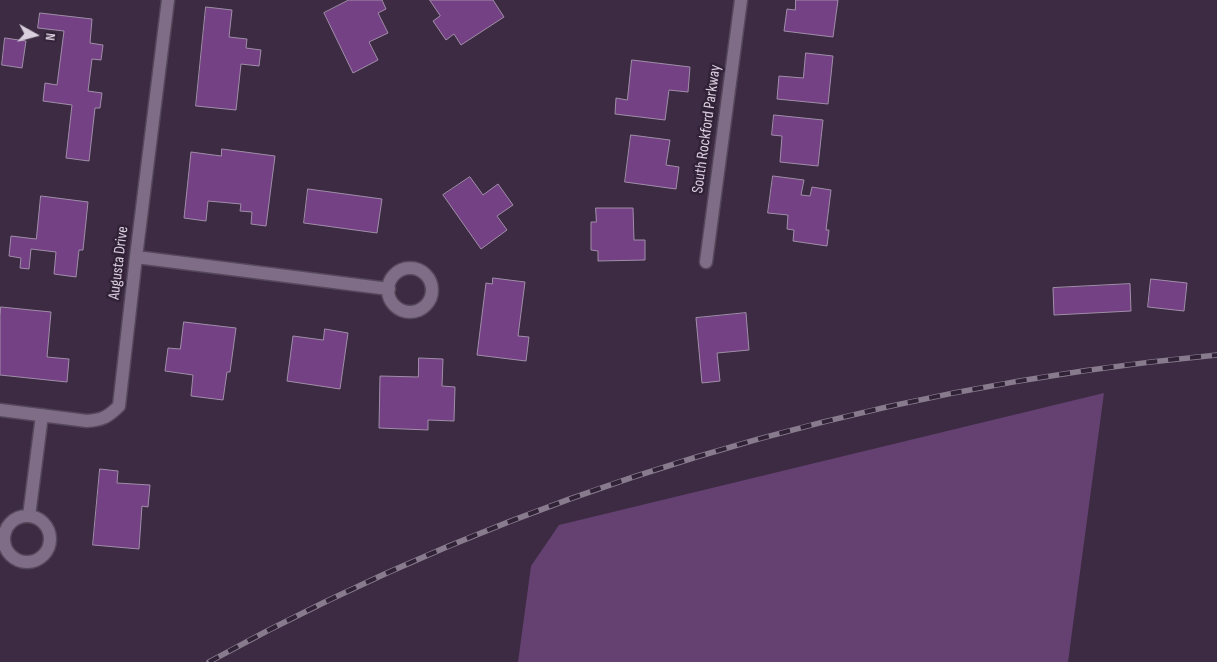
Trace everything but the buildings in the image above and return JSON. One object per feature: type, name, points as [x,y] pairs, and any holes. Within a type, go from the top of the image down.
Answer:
[{"type":"street","name":"Augusta Drive","points":[[0,410],[87,421],[100,420],[111,414],[119,406],[168,0]]},
{"type":"street","name":"South Rockford Parkway","points":[[706,262],[741,0]]},
{"type":"street","points":[[136,257],[388,290]]},
{"type":"street","points":[[29,516],[42,415]]},
{"type":"shaded area","points":[[1104,393],[1068,662],[518,662],[531,566],[559,525]]},
{"type":"railway","points":[[209,662],[327,601],[448,547],[571,498],[697,457],[825,422],[955,393],[1085,371],[1217,355]]}]
